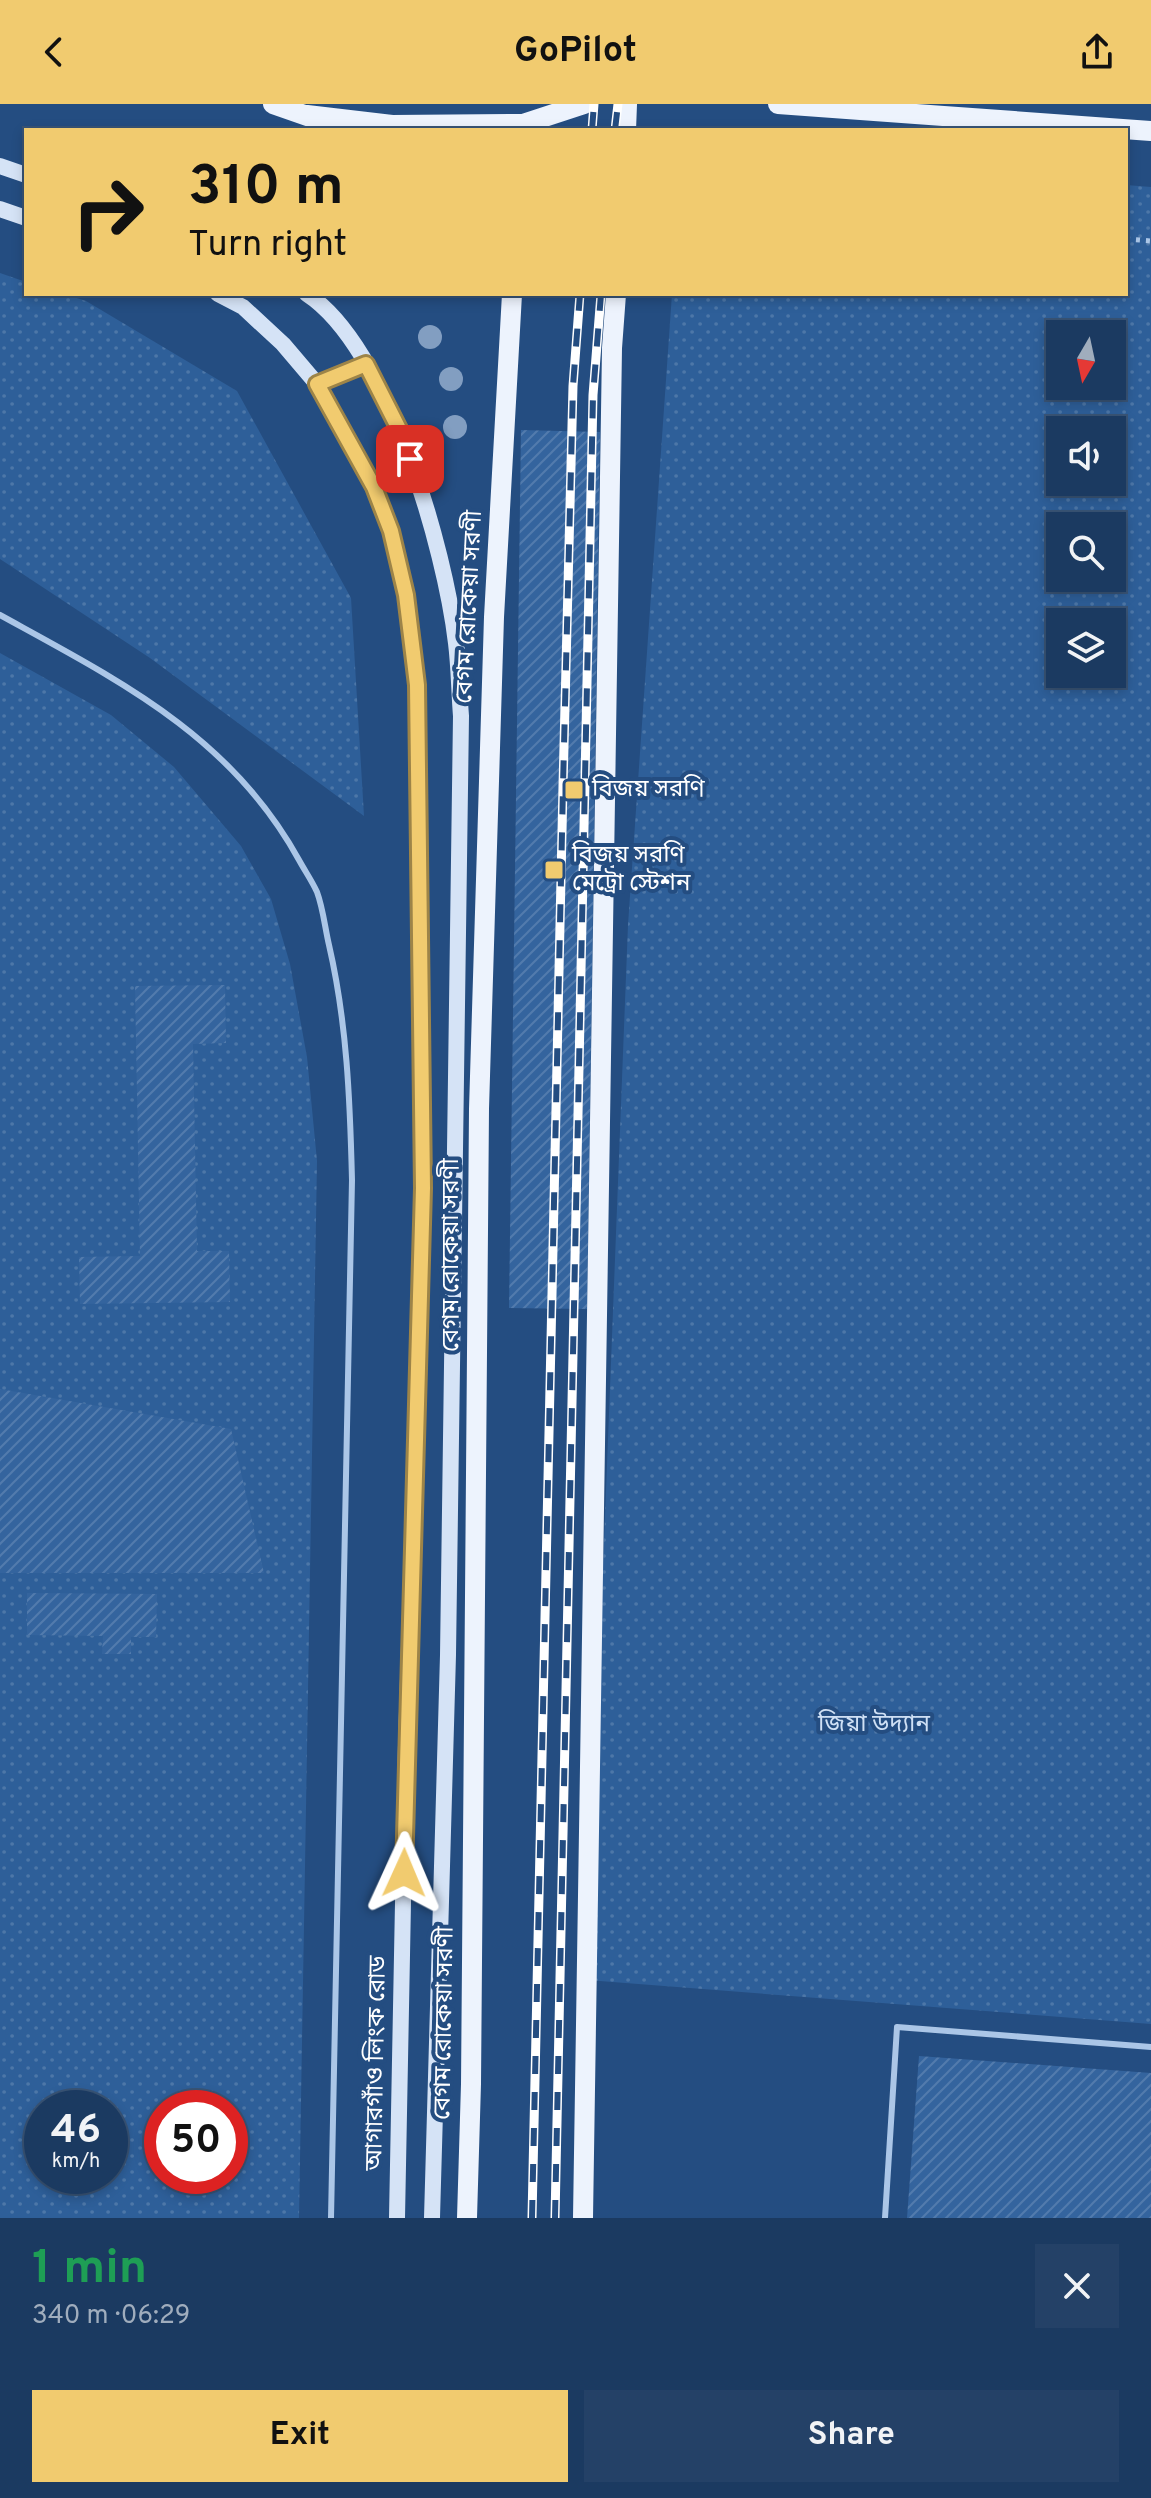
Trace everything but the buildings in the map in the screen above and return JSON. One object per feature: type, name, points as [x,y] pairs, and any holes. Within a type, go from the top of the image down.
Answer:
[{"type":"main road","points":[[273,104],[307,115],[333,128]]},
{"type":"main road","points":[[307,115],[392,125],[523,119],[584,104]]},
{"type":"main road","points":[[626,128],[627,104]]},
{"type":"main road","points":[[778,104],[1110,128]]},
{"type":"main road","points":[[1128,129],[1151,131]]},
{"type":"main road","points":[[0,166],[24,174]]},
{"type":"main road","points":[[0,209],[24,217]]},
{"type":"main road","name":"আগারগাঁও লিংক রোড","points":[[222,296],[243,307],[283,344],[317,384],[374,487],[391,531],[406,595],[417,685],[423,1188],[406,1745],[397,2218]]},
{"type":"main road","points":[[309,296],[341,325],[366,364],[399,429],[421,489],[456,640],[461,716],[448,1655],[432,2218]]},
{"type":"main road","name":"বেগম রোকেয়া সরণী","points":[[467,2218],[479,1109],[494,617],[512,296]]},
{"type":"main road","points":[[583,2218],[612,348],[616,296]]},
{"type":"main road","points":[[317,384],[366,364]]},
{"type":"lane","points":[[0,615],[161,709],[209,745],[251,788],[285,835],[317,893],[334,967],[344,1024],[352,1180],[331,2218]]},
{"type":"lane","points":[[885,2218],[897,2027],[1151,2047]]},
{"type":"path","points":[[1128,239],[1151,241]]},
{"type":"green space","name":"জিয়া উদ্যান","points":[[1128,185],[1151,187],[1151,2024],[587,1980],[628,925],[672,296],[1128,296]]},
{"type":"green space","points":[[0,273],[24,281],[24,296],[70,296],[86,301],[237,391],[351,598],[364,816],[150,658],[0,559]]},
{"type":"green space","points":[[0,653],[111,715],[174,767],[241,846],[271,899],[290,964],[307,1057],[317,1161],[299,2218],[0,2218]]},
{"type":"railway","points":[[592,128],[594,104]]},
{"type":"railway","points":[[615,128],[618,104]]},
{"type":"railway","points":[[532,2218],[563,786],[573,386],[580,296]]},
{"type":"railway","points":[[555,2218],[593,395],[601,296]]},
{"type":"place","name":"বিজয় সরণি","points":[[574,790]]},
{"type":"place","name":"বিজয় সরণি মেট্রো স্টেশন","points":[[554,870]]},
{"type":"route","points":[[404,1873],[423,1188],[417,685],[406,595],[391,531],[374,487],[317,384],[366,364],[399,429],[410,459]]}]
